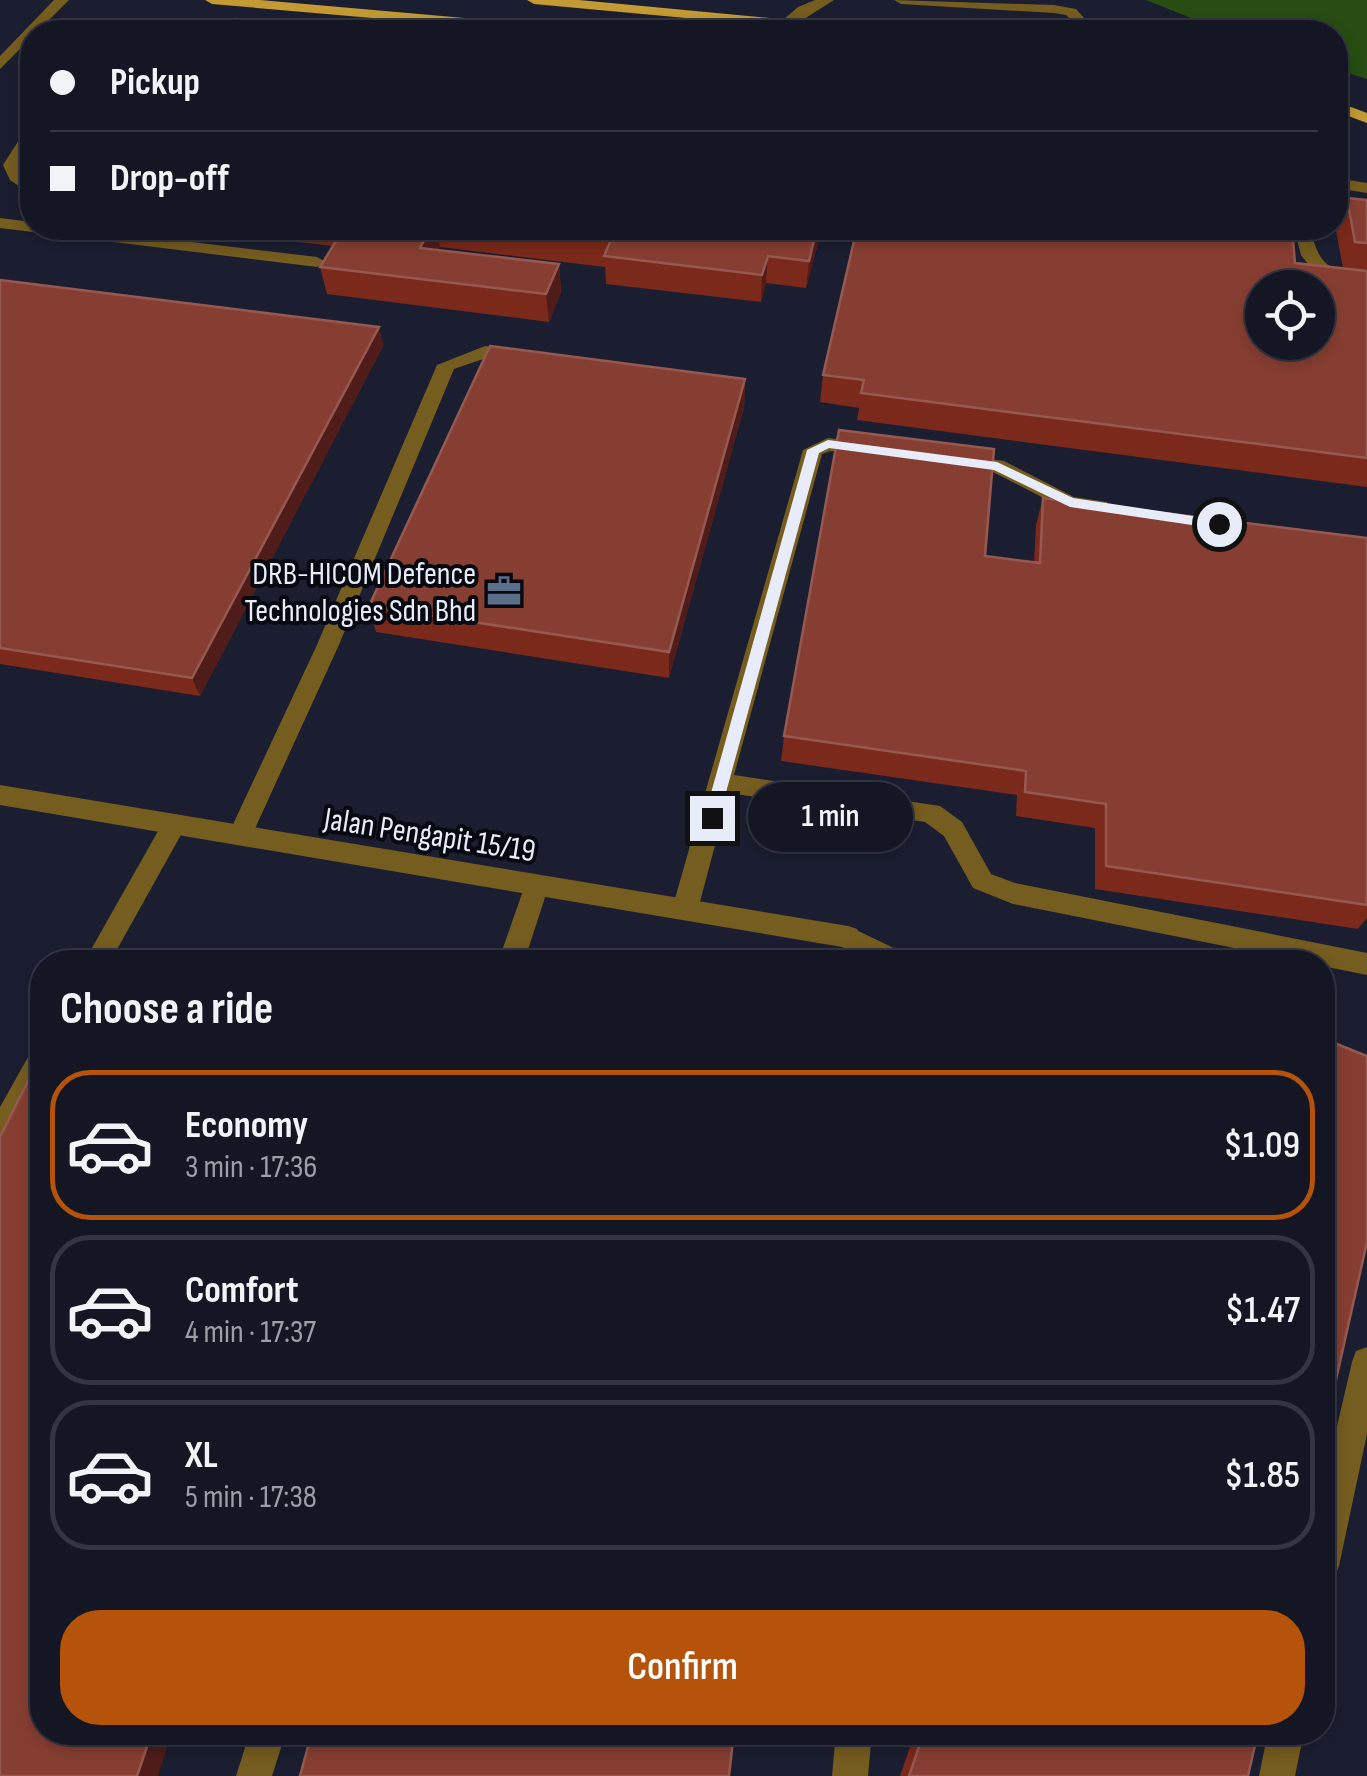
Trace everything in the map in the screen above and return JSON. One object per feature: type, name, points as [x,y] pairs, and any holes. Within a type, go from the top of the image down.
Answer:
[{"type":"main road","points":[[212,0],[440,20]]},
{"type":"main road","points":[[534,0],[755,20]]},
{"type":"street","points":[[43,20],[62,0]]},
{"type":"street","points":[[791,20],[803,10],[827,0]]},
{"type":"street","points":[[901,0],[1054,9],[1071,12],[1079,20]]},
{"type":"street","points":[[0,64],[20,43]]},
{"type":"street","points":[[20,147],[7,162],[6,172],[20,184]]},
{"type":"street","points":[[142,240],[316,262]]},
{"type":"street","points":[[1304,240],[1308,258],[1317,269],[1334,276],[1367,280]]},
{"type":"street","points":[[240,835],[328,647],[446,365],[486,352],[544,359]]},
{"type":"street","points":[[685,910],[813,450],[828,444],[884,451]]},
{"type":"street","points":[[940,459],[997,466],[1070,502],[1130,511]]},
{"type":"street","points":[[722,783],[931,812],[953,829],[982,881],[1013,893],[1297,950]]},
{"type":"street","name":"Jalan Pengapit 15/19","points":[[0,795],[685,910],[849,950]]},
{"type":"street","points":[[104,950],[175,824]]},
{"type":"street","points":[[516,950],[537,884]]},
{"type":"street","points":[[1335,958],[1367,964]]},
{"type":"street","points":[[0,1134],[30,1080]]},
{"type":"street","points":[[1335,1507],[1367,1362]]},
{"type":"street","points":[[254,1776],[264,1745]]},
{"type":"street","points":[[850,1776],[853,1745]]},
{"type":"street","points":[[1277,1776],[1283,1745]]},
{"type":"green space","points":[[1146,0],[1367,0],[1367,79],[1348,73],[1348,20],[1196,20]]},
{"type":"building","points":[[1348,198],[1367,200],[1367,243],[1355,242]]},
{"type":"building","points":[[337,240],[424,240],[420,248],[559,264],[546,294],[320,267]]},
{"type":"building","points":[[611,240],[814,240],[809,261],[768,256],[762,275],[604,256]]},
{"type":"building","points":[[854,240],[1293,240],[1295,263],[1367,271],[1367,458],[861,393],[864,380],[823,375]]},
{"type":"building","points":[[0,280],[379,327],[192,678],[0,648]]},
{"type":"building","points":[[490,346],[745,379],[669,652],[369,606]]},
{"type":"building","points":[[839,430],[994,449],[985,556],[1040,563],[1043,498],[1367,538],[1367,905],[1106,866],[1106,804],[1025,792],[1026,771],[784,736]]},
{"type":"building","points":[[1335,1043],[1367,1056],[1367,1242],[1335,1384]]},
{"type":"building","points":[[30,1077],[30,1745],[148,1745],[137,1776],[0,1776],[0,1137]]},
{"type":"building","points":[[308,1745],[733,1745],[729,1776],[300,1776]]},
{"type":"building","points":[[920,1745],[1255,1745],[1248,1776],[909,1776]]},
{"type":"place","name":"DRB-HICOM Defence Technologies Sdn Bhd","points":[[504,591]]},
{"type":"route","points":[[712,818],[813,450],[828,444],[997,466],[1070,502],[1219,524]]}]
